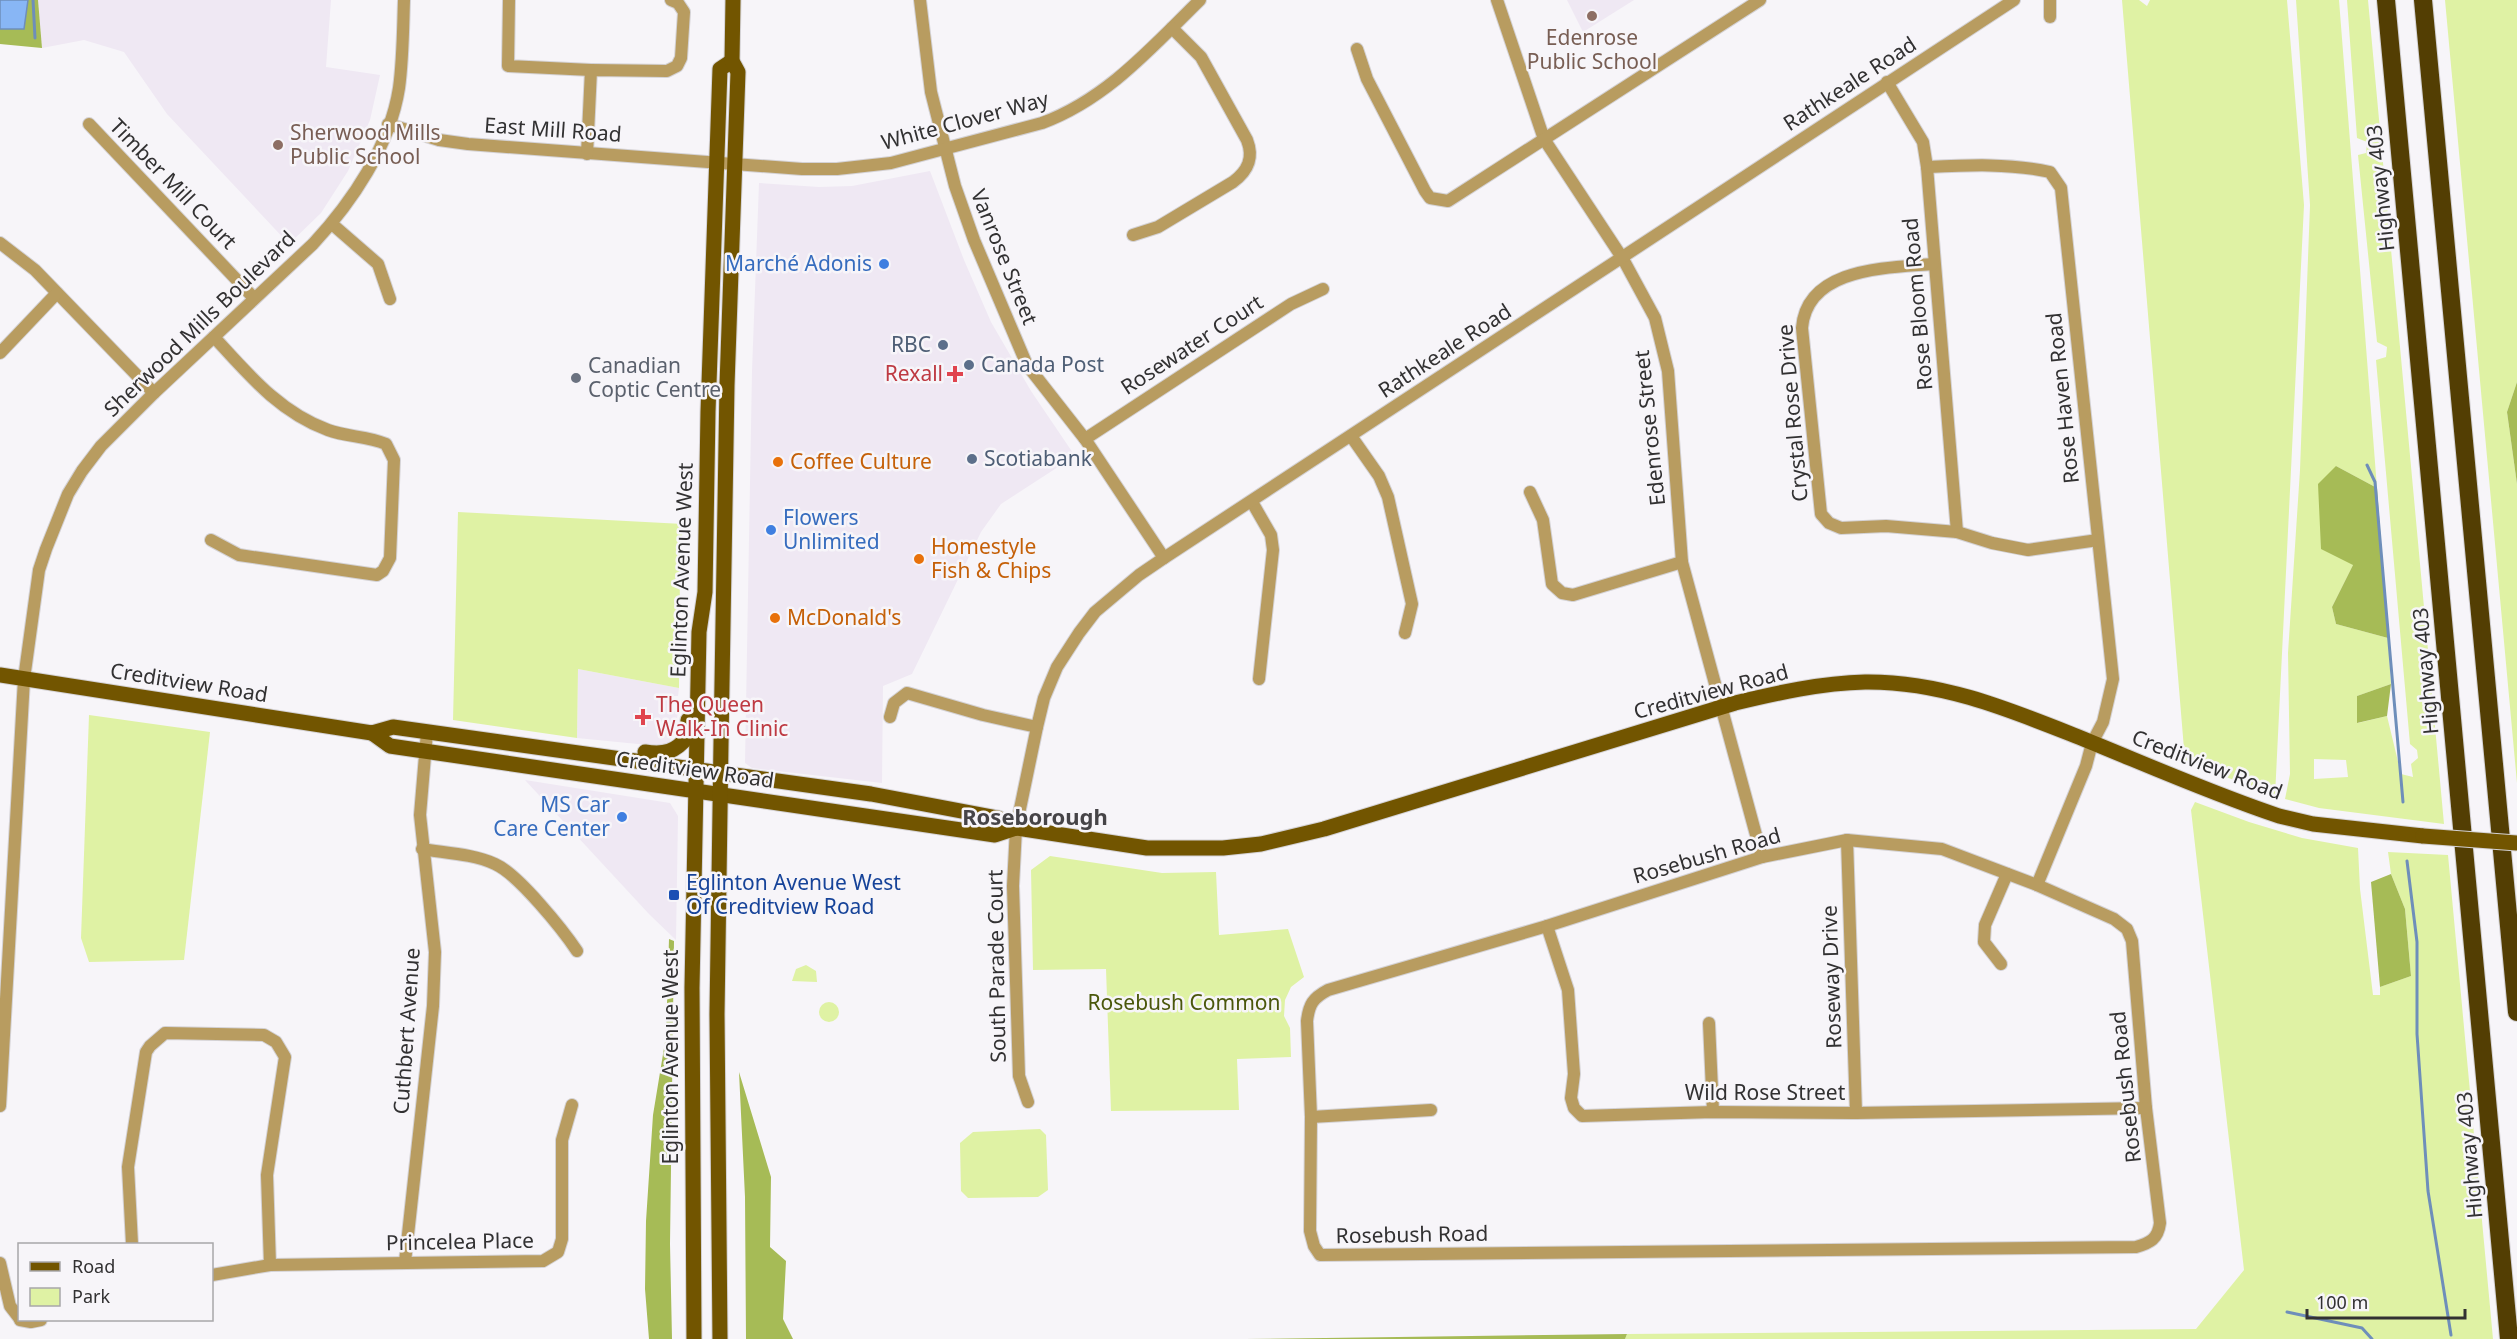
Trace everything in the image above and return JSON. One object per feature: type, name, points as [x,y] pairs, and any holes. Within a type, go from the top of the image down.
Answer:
[{"type":"highway","name":"Highway 403","points":[[2386,0],[2509,1339]]},
{"type":"highway","points":[[2423,0],[2517,1012]]},
{"type":"main road","name":"Eglinton Avenue West","points":[[720,1339],[717,1014],[727,385],[738,72],[732,61],[733,0]]},
{"type":"main road","name":"Eglinton Avenue West","points":[[694,1339],[692,988],[699,632],[705,592],[720,69],[732,61]]},
{"type":"main road","name":"Creditview Road","points":[[0,675],[372,733],[393,727],[908,800],[998,818],[1016,828],[1147,848],[1222,848],[1261,844],[1324,829],[1721,707],[1789,690],[1865,682],[1923,686],[1969,696],[2279,816],[2313,824],[2517,843]]},
{"type":"main road","points":[[589,753],[608,747],[656,754],[673,750],[688,736],[689,687],[698,681]]},
{"type":"main road","name":"Creditview Road","points":[[372,733],[390,746],[720,796],[995,835],[1016,828]]},
{"type":"street","name":"Sherwood Mills Boulevard","points":[[24,678],[39,570],[68,494],[101,446],[332,224],[370,164],[388,124],[399,89],[404,0]]},
{"type":"street","points":[[509,0],[508,66],[667,71],[677,66],[681,58],[684,12],[678,3],[671,0]]},
{"type":"street","name":"Vanrose Street","points":[[920,0],[931,92],[945,149],[974,240],[1027,365],[1085,439],[1164,558]]},
{"type":"street","name":"White Clover Way","points":[[717,162],[802,169],[852,168],[891,163],[1042,123],[1079,107],[1113,83],[1200,0]]},
{"type":"street","name":"Edenrose Street","points":[[1497,0],[1544,139],[1623,259],[1654,318],[1668,371],[1682,562],[1762,857]]},
{"type":"street","points":[[1357,49],[1367,79],[1431,198],[1448,201],[1760,0]]},
{"type":"street","name":"Rathkeale Road","points":[[1016,828],[1044,698],[1057,667],[1095,612],[1138,575],[1623,259],[2014,0]]},
{"type":"street","points":[[2050,0],[2050,17]]},
{"type":"street","points":[[1133,235],[1158,227],[1233,182],[1243,175],[1250,162],[1251,151],[1247,140],[1201,57],[1172,28]]},
{"type":"street","points":[[587,154],[591,70]]},
{"type":"street","name":"Rose Bloom Road","points":[[1887,82],[1919,134],[1927,166],[1933,264],[1957,532]]},
{"type":"street","name":"Timber Mill Court","points":[[88,124],[254,298]]},
{"type":"street","name":"East Mill Road","points":[[388,124],[439,140],[587,154],[717,162]]},
{"type":"street","name":"Rose Haven Road","points":[[1927,166],[1989,164],[2036,169],[2050,172],[2061,188],[2113,679],[2103,722],[2092,742],[2086,766],[2037,885]]},
{"type":"street","points":[[332,224],[378,264],[390,298]]},
{"type":"street","points":[[0,243],[35,270],[154,393]]},
{"type":"street","name":"Crystal Rose Drive","points":[[1933,264],[1869,269],[1846,276],[1824,288],[1810,301],[1803,313],[1802,328],[1821,514],[1829,523],[1841,528],[1886,526],[1957,532],[1992,543],[2028,550],[2098,540]]},
{"type":"street","name":"Rosewater Court","points":[[1085,439],[1291,304],[1323,289]]},
{"type":"street","points":[[0,353],[57,293]]},
{"type":"street","points":[[211,540],[239,555],[377,576],[383,571],[390,558],[394,460],[386,444],[328,430],[280,406],[214,337]]},
{"type":"street","points":[[1351,436],[1379,476],[1388,497],[1412,604],[1405,633]]},
{"type":"street","points":[[1530,492],[1543,520],[1552,584],[1562,593],[1573,594],[1682,562]]},
{"type":"street","points":[[1252,502],[1271,535],[1273,550],[1259,679]]},
{"type":"street","points":[[0,1106],[24,678]]},
{"type":"street","points":[[890,717],[894,703],[907,693],[983,715],[1037,727]]},
{"type":"street","name":"Cuthbert Avenue","points":[[405,1262],[433,1006],[435,952],[420,815],[427,732]]},
{"type":"street","name":"South Parade Court","points":[[1016,828],[1013,929],[1019,1076],[1028,1102]]},
{"type":"street","name":"Rosebush Road","points":[[1847,840],[1942,849],[2037,885],[2114,919],[2127,929],[2132,941],[2146,1108],[2160,1223],[2158,1234],[2149,1243],[2136,1247],[1320,1256],[1314,1246],[1310,1231],[1311,1117],[1307,1021],[1309,1006],[1315,997],[1328,990],[1547,926],[1762,857],[1847,840]]},
{"type":"street","name":"Roseway Drive","points":[[1847,840],[1856,1113]]},
{"type":"street","points":[[423,849],[483,860],[506,870],[562,929],[577,951]]},
{"type":"street","points":[[2001,964],[1984,942],[1985,925],[2007,874]]},
{"type":"street","name":"Wild Rose Street","points":[[1547,926],[1571,1004],[1574,1074],[1571,1098],[1574,1108],[1581,1116],[1713,1112],[1856,1113],[2146,1108]]},
{"type":"street","points":[[1709,1023],[1713,1112]]},
{"type":"street","points":[[132,1243],[129,1167],[146,1052],[165,1033],[264,1035],[276,1042],[285,1057],[267,1175],[270,1265]]},
{"type":"street","name":"Princelea Place","points":[[213,1275],[270,1265],[543,1261],[558,1252],[562,1239],[562,1140],[572,1106]]},
{"type":"street","points":[[1311,1117],[1431,1110]]},
{"type":"street","points":[[0,1263],[10,1306],[18,1316]]},
{"type":"shaded area","name":"Sherwood Mills Public School","points":[[38,0],[331,0],[326,67],[380,75],[370,120],[348,171],[321,213],[289,244],[167,114],[124,52],[84,40],[42,48]]},
{"type":"shaded area","name":"Edenrose Public School","points":[[1567,0],[1634,0],[1583,32]]},
{"type":"shaded area","points":[[930,171],[964,260],[991,322],[1031,391],[1075,456],[1001,504],[981,532],[912,674],[883,686],[882,783],[752,768],[745,763],[752,371],[759,183],[819,187],[852,186]]},
{"type":"shaded area","points":[[578,669],[679,688],[678,696],[674,696],[673,711],[678,711],[675,735],[668,743],[658,746],[577,738]]},
{"type":"shaded area","points":[[525,780],[670,803],[678,816],[676,940],[649,914]]},
{"type":"green space","points":[[0,0],[38,0],[42,48],[0,44]]},
{"type":"green space","points":[[2122,0],[2139,0],[2147,6],[2150,0],[2287,0],[2304,205],[2275,796],[2185,761]]},
{"type":"green space","points":[[2296,0],[2339,0],[2377,488],[2336,466],[2353,565],[2332,607],[2336,624],[2388,638],[2391,684],[2357,696],[2358,723],[2387,716],[2401,774],[2413,777],[2411,764],[2418,758],[2417,750],[2410,744],[2376,360],[2386,357],[2387,347],[2377,342],[2358,155],[2366,153],[2367,142],[2357,138],[2347,0],[2368,0],[2444,824],[2319,808],[2285,799],[2290,774],[2288,653],[2300,470],[2310,205]],"holes":[[[2314,759],[2346,760],[2348,777],[2314,779]]]},
{"type":"green space","points":[[2445,0],[2517,0],[2517,382],[2507,412],[2517,484],[2517,783]]},
{"type":"green space","points":[[2517,382],[2517,484],[2507,412]]},
{"type":"green space","points":[[2336,466],[2377,488],[2388,638],[2336,624],[2332,607],[2353,565],[2321,549],[2318,484]]},
{"type":"green space","points":[[458,512],[683,524],[680,569],[679,688],[578,669],[577,738],[453,720]]},
{"type":"green space","points":[[2391,684],[2387,716],[2357,723],[2357,696]]},
{"type":"green space","points":[[89,715],[210,732],[184,960],[89,962],[81,938]]},
{"type":"green space","points":[[2195,802],[2302,838],[2358,848],[2360,889],[2373,995],[2380,995],[2380,987],[2411,976],[2405,909],[2391,874],[2388,852],[2448,855],[2493,1339],[1625,1339],[1627,1334],[2196,1329],[2244,1270],[2191,810]]},
{"type":"green space","name":"Rosebush Common","points":[[1050,856],[1162,873],[1216,872],[1219,935],[1288,929],[1304,977],[1291,987],[1285,1000],[1284,1016],[1290,1028],[1291,1057],[1237,1059],[1239,1110],[1111,1111],[1106,969],[1033,970],[1031,870]]},
{"type":"green space","points":[[2391,874],[2405,909],[2411,976],[2380,987],[2371,882]]},
{"type":"green space","points":[[669,939],[674,941],[670,1244],[672,1339],[649,1339],[645,1289],[646,1221],[653,1115],[666,1036]]},
{"type":"green space","points":[[806,965],[816,971],[817,982],[792,981],[796,969]]},
{"type":"green space","points":[[829,1002],[836,1005],[839,1012],[836,1019],[829,1022],[822,1019],[819,1012],[822,1005]]},
{"type":"green space","points":[[739,1072],[771,1177],[770,1247],[786,1261],[783,1319],[793,1339],[746,1339],[745,1197]]},
{"type":"green space","points":[[1040,1129],[1046,1135],[1048,1190],[1038,1197],[968,1198],[961,1191],[960,1143],[973,1132]]},
{"type":"green space","points":[[1627,1334],[1625,1339],[1245,1339]]},
{"type":"water","points":[[0,0],[28,0],[24,29],[0,29]]},
{"type":"waterway","points":[[33,0],[35,38]]},
{"type":"waterway","points":[[2367,465],[2375,482],[2403,802]]},
{"type":"waterway","points":[[2407,861],[2417,942],[2417,1034],[2428,1191],[2451,1335]]},
{"type":"waterway","points":[[2287,1312],[2362,1328],[2372,1339]]},
{"type":"place","name":"Edenrose Public School","points":[[1592,16]]},
{"type":"place","name":"Sherwood Mills Public School","points":[[278,145]]},
{"type":"place","name":"Marché Adonis","points":[[884,264]]},
{"type":"place","name":"RBC","points":[[943,345]]},
{"type":"place","name":"Canada Post","points":[[969,365]]},
{"type":"place","name":"Rexall","points":[[955,374]]},
{"type":"place","name":"Canadian Coptic Centre","points":[[576,378]]},
{"type":"place","name":"Scotiabank","points":[[972,459]]},
{"type":"place","name":"Coffee Culture","points":[[778,462]]},
{"type":"place","name":"Flowers Unlimited","points":[[771,530]]},
{"type":"place","name":"Homestyle Fish & Chips","points":[[919,559]]},
{"type":"place","name":"McDonald's","points":[[775,618]]},
{"type":"place","name":"The Queen Walk-In Clinic","points":[[643,717]]},
{"type":"place","name":"MS Car Care Center","points":[[622,817]]},
{"type":"place","name":"Eglinton Avenue West Of Creditview Road","points":[[674,895]]},
{"type":"district","name":"Roseborough","points":[[1035,817]]}]
